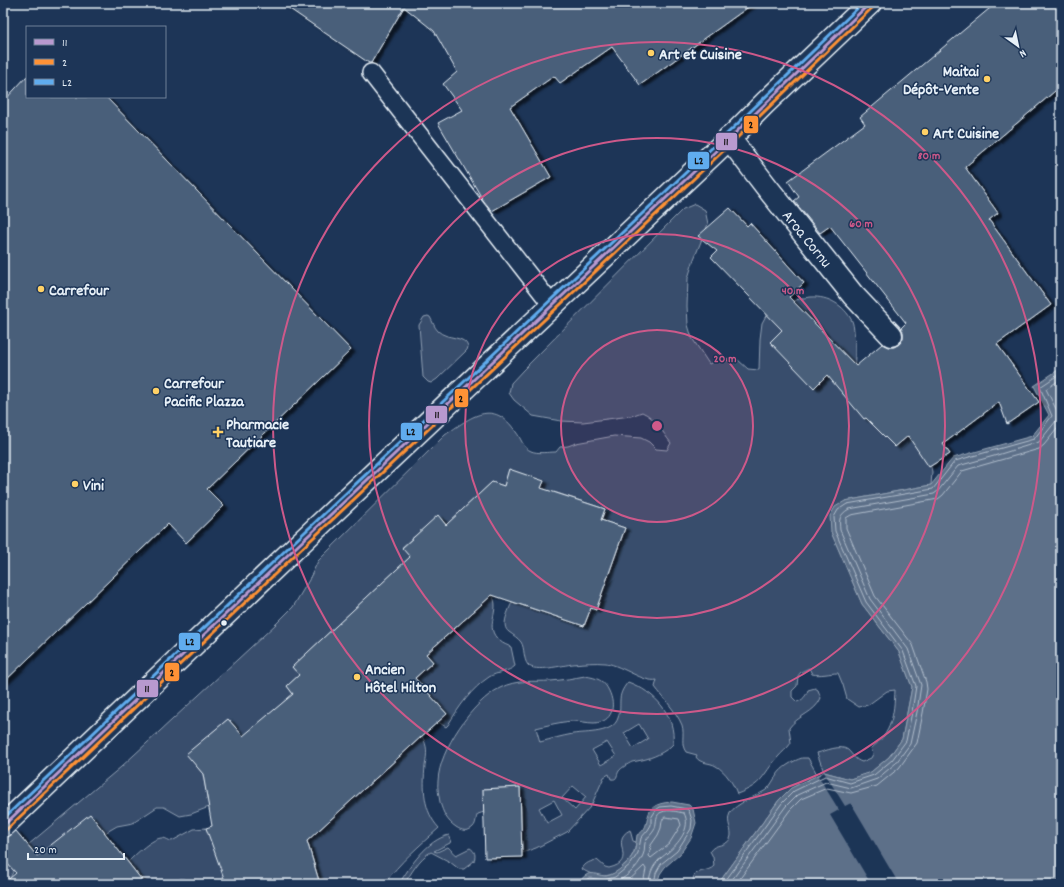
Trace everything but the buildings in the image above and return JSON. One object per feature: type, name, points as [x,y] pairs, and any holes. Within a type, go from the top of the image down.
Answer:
[{"type":"main road","points":[[3,826],[729,138],[867,4]]},
{"type":"main road","name":"Aroa Cornu","points":[[729,138],[853,295],[891,335]]},
{"type":"lane","points":[[371,73],[552,305]]},
{"type":"shaded area","points":[[695,204],[705,210],[708,224],[688,278],[688,325],[692,338],[709,364],[723,358],[738,360],[748,369],[759,370],[762,323],[769,310],[790,302],[811,297],[829,300],[845,310],[852,321],[855,340],[854,377],[930,461],[932,472],[931,485],[845,501],[831,532],[862,604],[899,652],[912,687],[902,739],[889,757],[871,772],[850,779],[824,772],[817,753],[833,748],[845,748],[856,759],[862,762],[871,758],[873,754],[871,748],[888,730],[893,715],[895,690],[887,691],[868,705],[859,707],[847,699],[838,673],[819,675],[812,674],[809,668],[801,672],[798,676],[797,686],[792,691],[792,697],[797,702],[804,698],[808,690],[815,688],[818,690],[821,698],[811,711],[797,720],[789,728],[791,743],[761,779],[752,787],[737,794],[734,786],[723,771],[714,765],[700,761],[696,757],[697,755],[686,752],[683,746],[682,725],[673,710],[655,687],[657,680],[640,677],[619,667],[606,663],[577,664],[549,668],[537,668],[528,665],[525,660],[521,642],[506,629],[505,626],[506,618],[512,602],[584,626],[591,608],[596,610],[625,528],[601,520],[605,509],[554,492],[549,504],[509,469],[504,486],[492,482],[446,525],[438,516],[402,547],[410,557],[292,667],[299,675],[287,686],[293,694],[265,718],[253,748],[228,719],[187,754],[203,774],[209,807],[191,814],[180,816],[164,807],[157,807],[133,823],[117,826],[105,833],[90,814],[56,877],[28,845],[121,767],[276,624],[293,607],[318,561],[445,435],[455,428],[473,417],[490,413],[499,416],[507,422],[518,434],[526,448],[534,452],[556,452],[560,447],[614,436],[641,438],[649,442],[656,449],[667,450],[671,443],[655,422],[642,412],[631,416],[583,422],[561,421],[533,416],[514,400],[509,393],[511,383],[523,370],[683,209]]},
{"type":"shaded area","points":[[428,316],[438,331],[446,336],[460,339],[466,343],[468,347],[467,350],[431,383],[423,377],[419,325],[424,317]]},
{"type":"shaded area","points":[[492,595],[495,607],[492,625],[493,630],[495,636],[500,641],[511,647],[515,666],[510,670],[489,677],[477,687],[466,699],[446,727],[438,722],[446,714],[415,678],[433,662],[426,654]]},
{"type":"shaded area","points":[[585,676],[597,679],[607,687],[612,702],[609,716],[605,720],[594,723],[572,721],[536,728],[540,742],[573,734],[605,730],[611,727],[618,718],[620,696],[628,682],[647,692],[662,706],[671,723],[673,744],[667,750],[659,754],[632,762],[627,765],[620,770],[615,779],[611,779],[609,774],[604,777],[591,806],[567,832],[536,848],[522,853],[520,787],[483,789],[484,812],[478,814],[473,827],[469,830],[463,830],[453,825],[444,813],[441,806],[438,792],[438,781],[444,755],[459,728],[469,715],[490,694],[506,685],[519,682],[564,680]],"holes":[[[639,724],[648,739],[633,748],[624,733]],[[607,742],[616,756],[601,765],[592,750]],[[573,786],[586,797],[575,810],[562,798]],[[554,800],[562,815],[547,823],[539,808]]]},
{"type":"shaded area","points":[[422,736],[426,750],[424,774],[425,799],[430,814],[439,828],[403,861],[384,884],[320,884],[307,841]]},
{"type":"shaded area","points":[[802,758],[808,758],[818,776],[797,785],[779,800],[718,884],[696,884],[693,880],[695,874],[708,870],[714,866],[713,857],[710,851],[715,847],[726,843],[730,839],[731,833],[728,820],[730,813],[736,806],[766,790],[782,769]]},
{"type":"shaded area","points":[[206,828],[232,884],[185,884],[183,878],[165,884],[141,884],[143,882],[128,862],[149,843],[159,838],[172,841],[194,829]]},
{"type":"shaded area","points":[[630,830],[633,841],[636,842],[635,848],[630,859],[619,870],[609,875],[600,876],[582,869],[588,863],[597,860],[605,867],[609,868],[618,865],[622,861],[623,856],[622,840],[624,835]]},
{"type":"shaded area","points":[[449,835],[451,840],[450,843],[434,851],[437,852],[448,847],[456,855],[470,848],[475,853],[474,861],[464,869],[459,869],[450,862],[431,852],[419,862],[404,884],[399,884],[408,869],[426,848],[433,842]]},
{"type":"shaded area","points":[[6,862],[14,870],[7,884],[3,884],[3,864]]},
{"type":"water","points":[[1061,368],[1061,884],[718,884],[779,800],[791,788],[824,772],[850,779],[871,772],[889,757],[902,739],[912,687],[899,652],[862,604],[831,532],[830,516],[835,507],[845,501],[931,485],[953,458],[1032,436],[1049,415],[1034,386]]},
{"type":"water","points":[[672,802],[689,805],[693,809],[696,823],[691,838],[680,854],[665,867],[660,874],[657,884],[576,884],[588,874],[592,873],[606,876],[614,873],[623,866],[631,858],[635,850],[637,835],[645,826],[650,811],[654,807],[661,804]]},
{"type":"pier","points":[[824,772],[845,806],[851,803],[899,884],[871,884],[830,815],[839,810],[818,776]]},
{"type":"transit line","name":"L2","points":[[3,819],[732,129],[863,3]]},
{"type":"transit line","name":"11","points":[[3,826],[735,133],[870,3]]},
{"type":"transit line","name":"2","points":[[6,830],[738,137],[873,7]]},
{"type":"place","name":"Art et Cuisine","points":[[651,53]]},
{"type":"place","name":"Maitai Dépôt-Vente","points":[[987,79]]},
{"type":"place","name":"Art Cuisine","points":[[925,132]]},
{"type":"place","name":"Carrefour","points":[[41,289]]},
{"type":"place","name":"Carrefour Pacific Plazza","points":[[156,391]]},
{"type":"place","name":"Pharmacie Tautiare","points":[[218,432]]},
{"type":"place","name":"Vini","points":[[75,484]]},
{"type":"place","name":"Ancien Hôtel Hilton","points":[[357,677]]}]
